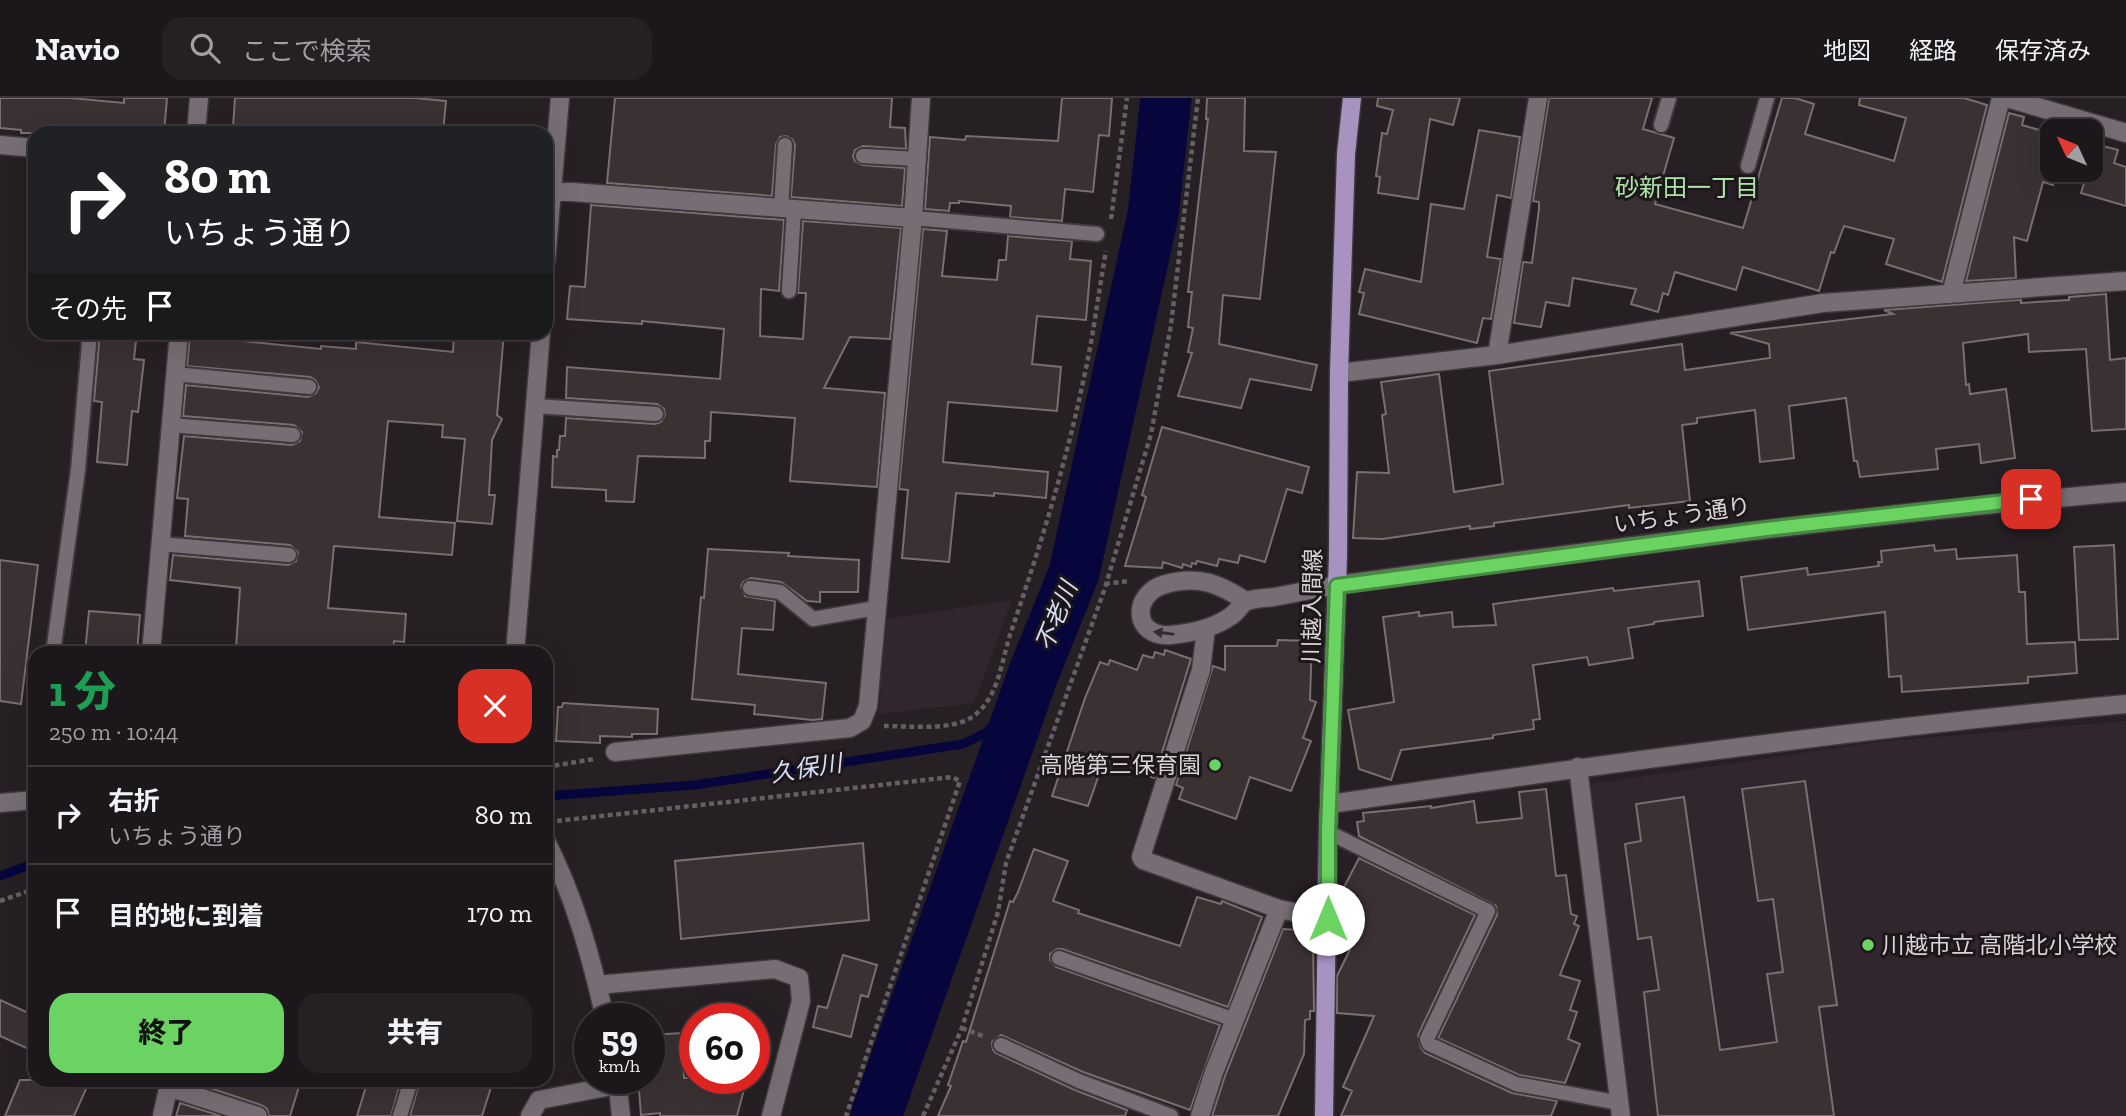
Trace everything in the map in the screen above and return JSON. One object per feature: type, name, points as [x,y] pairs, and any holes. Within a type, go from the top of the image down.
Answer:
[{"type":"main road","name":"川越入間線","points":[[1324,1116],[1328,832],[1337,586],[1339,373],[1346,154],[1352,98]]},
{"type":"street","points":[[197,126],[199,98]]},
{"type":"street","points":[[553,157],[560,98]]},
{"type":"street","points":[[615,752],[850,729],[862,721],[868,706],[913,218],[921,98]]},
{"type":"street","points":[[1497,355],[1538,98]]},
{"type":"street","points":[[1951,294],[2001,98]]},
{"type":"street","points":[[2007,98],[2126,132]]},
{"type":"street","points":[[0,145],[28,147]]},
{"type":"street","points":[[553,190],[913,218]]},
{"type":"street","points":[[1339,373],[1497,355],[1823,303],[2126,281]]},
{"type":"street","points":[[152,646],[178,340]]},
{"type":"street","points":[[516,646],[540,340]]},
{"type":"street","name":"いちょう通り","points":[[1246,601],[1203,580],[1165,584],[1152,589],[1144,598],[1140,611],[1142,622],[1148,629],[1167,635],[1206,629],[1231,616],[1246,601],[1337,586],[1984,503],[2126,492]]},
{"type":"street","points":[[1206,629],[1201,670],[1141,857],[1143,860],[1279,909],[1328,919]]},
{"type":"street","points":[[1330,804],[1578,767],[1825,735],[2126,704]]},
{"type":"street","points":[[1578,767],[1620,1109]]},
{"type":"street","points":[[0,803],[28,801]]},
{"type":"street","points":[[553,854],[579,916],[601,1003]]},
{"type":"street","points":[[1200,1116],[1214,1072],[1279,909]]},
{"type":"street","points":[[597,985],[775,970],[799,978],[801,1001],[771,1116]]},
{"type":"street","points":[[162,1116],[168,1087]]},
{"type":"street","points":[[180,1087],[258,1116]]},
{"type":"street","points":[[530,1116],[539,1101],[574,1092]]},
{"type":"street","points":[[618,1094],[621,1116]]},
{"type":"lane","points":[[1661,125],[1669,98]]},
{"type":"lane","points":[[1748,166],[1767,98]]},
{"type":"lane","points":[[785,145],[789,292]]},
{"type":"lane","points":[[863,156],[917,159]]},
{"type":"lane","points":[[913,218],[1105,235]]},
{"type":"lane","points":[[54,646],[78,470],[89,340]]},
{"type":"lane","points":[[175,374],[309,387]]},
{"type":"lane","points":[[535,406],[656,414]]},
{"type":"lane","points":[[170,425],[293,435]]},
{"type":"lane","points":[[160,544],[289,555]]},
{"type":"lane","points":[[750,588],[780,592],[813,619],[876,608]]},
{"type":"lane","points":[[1328,832],[1488,911],[1427,1039],[1429,1044],[1516,1084],[1620,1109]]},
{"type":"lane","points":[[1059,958],[1235,1020]]},
{"type":"lane","points":[[1001,1045],[1079,1081],[1171,1116]]},
{"type":"lane","points":[[400,1116],[409,1087]]},
{"type":"path","points":[[862,721],[881,726],[954,725],[971,718],[985,706],[995,687],[1006,645],[1047,528],[1084,382],[1127,98]]},
{"type":"path","points":[[923,1116],[962,1028],[998,912],[1006,863],[1105,588],[1151,434],[1170,335],[1198,98]]},
{"type":"path","points":[[553,766],[607,757],[615,752]]},
{"type":"path","points":[[556,821],[952,777],[960,781],[846,1116]]},
{"type":"path","points":[[0,901],[28,891]]},
{"type":"shaded area","points":[[1012,600],[974,703],[879,714],[884,619]]},
{"type":"shaded area","name":"川越市立 高階北小学校","points":[[2126,721],[2126,1116],[1631,1116],[1590,784],[1885,741]]},
{"type":"building","points":[[0,98],[70,98],[124,103],[124,98],[167,98],[165,126],[28,126],[28,133],[0,128]]},
{"type":"building","points":[[235,98],[415,98],[446,101],[444,126],[233,126]]},
{"type":"building","points":[[615,98],[892,98],[890,127],[905,128],[906,149],[863,146],[855,150],[853,156],[855,161],[862,165],[905,168],[902,206],[791,197],[795,145],[793,140],[786,136],[780,137],[776,144],[772,196],[607,183]]},
{"type":"building","points":[[1062,98],[1112,98],[1109,136],[1099,135],[1093,192],[1065,189],[1062,221],[1010,217],[1011,206],[959,201],[950,203],[949,211],[925,209],[930,137],[965,140],[966,136],[1058,141]]},
{"type":"building","points":[[1207,98],[1245,98],[1244,151],[1276,152],[1260,299],[1223,295],[1219,344],[1317,365],[1311,390],[1250,379],[1241,408],[1178,396],[1192,353],[1188,352],[1193,328],[1188,327],[1192,292],[1188,292],[1208,119]]},
{"type":"building","points":[[1378,98],[1460,98],[1453,125],[1430,119],[1418,199],[1378,193],[1380,177],[1376,176],[1382,133],[1387,134],[1393,110],[1377,106]]},
{"type":"building","points":[[1549,98],[1652,98],[1643,129],[1674,138],[1655,204],[1743,228],[1782,98],[1795,98],[1814,104],[1805,134],[1894,161],[1906,118],[1859,105],[1860,98],[1964,98],[1987,105],[1942,282],[1886,264],[1894,239],[1844,226],[1834,253],[1831,252],[1819,291],[1743,267],[1736,290],[1675,272],[1668,295],[1663,293],[1658,312],[1631,304],[1636,289],[1573,278],[1569,306],[1546,302],[1541,327],[1514,323],[1523,262],[1532,263],[1539,209],[1539,202],[1533,201]]},
{"type":"building","points":[[2009,113],[2024,117],[2022,125],[2040,130],[2040,182],[2043,182],[2027,241],[2014,237],[2016,278],[1966,281]]},
{"type":"building","points":[[1479,130],[1520,137],[1511,198],[1497,195],[1487,257],[1501,259],[1491,319],[1483,318],[1477,343],[1359,314],[1364,293],[1359,292],[1365,269],[1421,282],[1431,204],[1464,209]]},
{"type":"building","points":[[2104,146],[2118,150],[2114,163],[2126,167],[2126,206],[2081,193],[2084,182],[2104,182]]},
{"type":"building","points":[[591,205],[784,220],[779,291],[761,289],[760,336],[803,339],[806,293],[798,293],[803,221],[901,228],[890,339],[850,337],[824,388],[885,393],[877,487],[790,481],[795,418],[711,412],[710,441],[705,441],[705,458],[638,456],[634,502],[606,501],[606,490],[552,487],[553,456],[557,457],[560,436],[565,436],[566,418],[655,424],[661,422],[665,415],[664,409],[657,404],[566,398],[567,367],[720,379],[724,329],[642,321],[642,324],[567,319],[570,286],[585,287]]},
{"type":"building","points":[[923,229],[947,231],[942,276],[997,280],[999,260],[1006,260],[1008,236],[1072,241],[1070,259],[1091,261],[1086,320],[1037,316],[1032,364],[1061,367],[1057,411],[948,402],[943,462],[1048,472],[1046,498],[994,493],[994,496],[956,493],[949,562],[902,558],[908,490],[899,489]]},
{"type":"building","points":[[2106,294],[2110,360],[2126,358],[2126,429],[2092,431],[2086,349],[2029,352],[2028,334],[1963,343],[1966,385],[1969,384],[1970,394],[2006,389],[2015,458],[1981,463],[1979,444],[1936,449],[1938,469],[1860,477],[1857,461],[1854,461],[1846,398],[1789,406],[1794,458],[1760,462],[1755,410],[1697,418],[1697,423],[1682,425],[1690,501],[1629,508],[1629,505],[1494,523],[1494,526],[1470,529],[1470,526],[1383,539],[1353,538],[1357,472],[1389,473],[1382,415],[1386,414],[1381,382],[1439,374],[1454,492],[1503,484],[1489,371],[1682,344],[1685,370],[1770,358],[1769,344],[1730,333],[1893,314],[1884,310],[2017,300],[2021,300],[2021,303],[2069,300],[2069,297]]},
{"type":"building","points":[[99,340],[136,340],[134,359],[144,360],[138,412],[132,411],[127,465],[97,462],[102,402],[94,401]]},
{"type":"building","points":[[190,340],[230,340],[321,349],[321,346],[356,349],[356,342],[453,352],[454,340],[503,340],[497,415],[502,419],[492,440],[489,495],[495,495],[492,524],[457,521],[465,439],[442,437],[443,425],[388,421],[379,517],[455,523],[452,555],[334,546],[328,608],[406,614],[404,642],[394,641],[394,646],[236,646],[240,588],[170,580],[173,555],[288,565],[296,561],[298,552],[290,545],[185,536],[188,499],[177,498],[184,436],[292,445],[300,441],[302,432],[294,425],[183,416],[186,385],[308,397],[316,393],[319,387],[310,377],[187,366]]},
{"type":"building","points":[[1162,427],[1309,467],[1302,493],[1287,489],[1265,562],[1240,555],[1238,563],[1219,559],[1217,566],[1197,561],[1196,564],[1192,563],[1191,567],[1183,564],[1182,568],[1163,562],[1162,568],[1125,566],[1146,497],[1142,495]]},
{"type":"building","points":[[1934,545],[1935,551],[1956,549],[1957,559],[2017,555],[2019,592],[2025,592],[2027,644],[2075,642],[2077,673],[2028,677],[2028,683],[1902,692],[1901,676],[1889,677],[1885,612],[1748,630],[1741,577],[1807,568],[1808,575],[1879,566],[1878,562],[1882,562],[1881,551]]},
{"type":"building","points":[[2114,545],[2118,639],[2079,640],[2074,547]]},
{"type":"building","points":[[708,549],[859,560],[858,592],[820,592],[820,602],[807,601],[781,582],[751,578],[741,586],[745,596],[775,601],[773,630],[742,628],[738,674],[826,683],[822,719],[754,714],[755,705],[692,699]]},
{"type":"building","points":[[0,560],[38,565],[21,704],[0,701]]},
{"type":"building","points":[[1699,581],[1703,616],[1628,628],[1633,658],[1589,665],[1587,657],[1533,665],[1540,719],[1533,720],[1534,729],[1493,735],[1493,738],[1401,750],[1391,780],[1359,769],[1348,710],[1394,702],[1383,617],[1419,612],[1419,616],[1452,612],[1453,627],[1496,625],[1493,604],[1613,588],[1614,591]]},
{"type":"building","points":[[89,611],[140,615],[138,646],[86,646]]},
{"type":"building","points":[[1278,640],[1312,641],[1310,700],[1316,702],[1303,738],[1311,741],[1291,791],[1250,777],[1236,819],[1179,799],[1183,788],[1176,785],[1213,666],[1225,670],[1225,646],[1277,646]]},
{"type":"building","points":[[1165,650],[1191,659],[1154,778],[1131,770],[1129,775],[1102,766],[1088,806],[1052,796],[1100,662],[1108,665],[1110,660],[1137,670],[1143,655],[1153,658],[1155,652],[1164,655]]},
{"type":"building","points":[[563,703],[658,709],[657,734],[632,734],[632,737],[600,736],[600,743],[556,741],[558,707],[562,707]]},
{"type":"building","points":[[1805,781],[1837,1005],[1819,1007],[1834,1116],[1658,1116],[1644,992],[1659,990],[1651,937],[1638,939],[1625,844],[1641,841],[1636,804],[1684,797],[1720,1050],[1777,1042],[1767,974],[1783,972],[1773,899],[1758,901],[1742,789]]},
{"type":"building","points":[[1546,789],[1556,876],[1566,875],[1571,914],[1577,916],[1574,924],[1579,926],[1560,975],[1580,981],[1570,1010],[1577,1012],[1568,1039],[1580,1044],[1565,1083],[1519,1075],[1438,1038],[1497,915],[1496,906],[1359,836],[1357,822],[1364,821],[1363,813],[1431,808],[1474,801],[1477,823],[1522,818],[1519,792]]},
{"type":"building","points":[[863,843],[869,920],[681,939],[675,861]]},
{"type":"building","points":[[1034,849],[1068,861],[1053,901],[1079,910],[1078,913],[1180,946],[1197,897],[1221,904],[1222,901],[1262,917],[1228,1007],[1062,949],[1050,954],[1050,960],[1056,967],[1220,1025],[1190,1110],[1083,1072],[1001,1035],[992,1042],[996,1053],[1075,1090],[1127,1110],[1125,1116],[938,1116],[951,1086],[948,1085],[963,1041],[966,1042],[1010,901],[1013,902],[1018,892]]},
{"type":"building","points":[[1359,858],[1475,915],[1418,1035],[1421,1048],[1425,1053],[1512,1093],[1557,1101],[1551,1116],[1341,1116],[1352,1091],[1343,1087],[1374,1016],[1337,1013],[1337,976],[1364,921],[1344,911],[1352,898],[1341,893]]},
{"type":"building","points":[[1283,929],[1300,930],[1313,939],[1314,1011],[1310,1011],[1310,1019],[1305,1020],[1304,1054],[1278,1116],[1212,1116],[1225,1076]]},
{"type":"building","points":[[843,955],[877,965],[868,997],[861,995],[851,1037],[813,1027],[818,1006],[827,1008]]},
{"type":"building","points":[[0,1000],[28,1013],[28,1049],[0,1036]]},
{"type":"building","points":[[679,1033],[679,1094],[743,1094],[737,1116],[660,1116],[660,1113],[641,1115],[639,1094],[665,1094],[665,1034]]},
{"type":"building","points":[[20,1080],[28,1080],[28,1087],[87,1087],[74,1116],[5,1116]]},
{"type":"building","points":[[207,1087],[299,1087],[290,1116],[269,1116],[267,1109]]},
{"type":"building","points":[[366,1087],[399,1087],[391,1116],[357,1116]]},
{"type":"building","points":[[418,1087],[491,1087],[482,1116],[410,1116]]},
{"type":"building","points":[[180,1103],[221,1116],[176,1116]]},
{"type":"waterway","name":"不老川","points":[[876,1116],[1034,672],[1074,573],[1153,215],[1166,98]]},
{"type":"waterway","name":"久保川","points":[[553,795],[695,785],[963,744],[987,732],[1034,672]]},
{"type":"waterway","name":"久保川","points":[[0,876],[28,866]]},
{"type":"place","name":"高階第三保育園","points":[[1215,765]]},
{"type":"place","name":"川越市立 高階北小学校","points":[[1868,945]]},
{"type":"district","name":"砂新田一丁目","points":[[1687,187]]},
{"type":"route","points":[[1328,919],[1328,832],[1337,586],[1766,529],[2031,499]]}]
